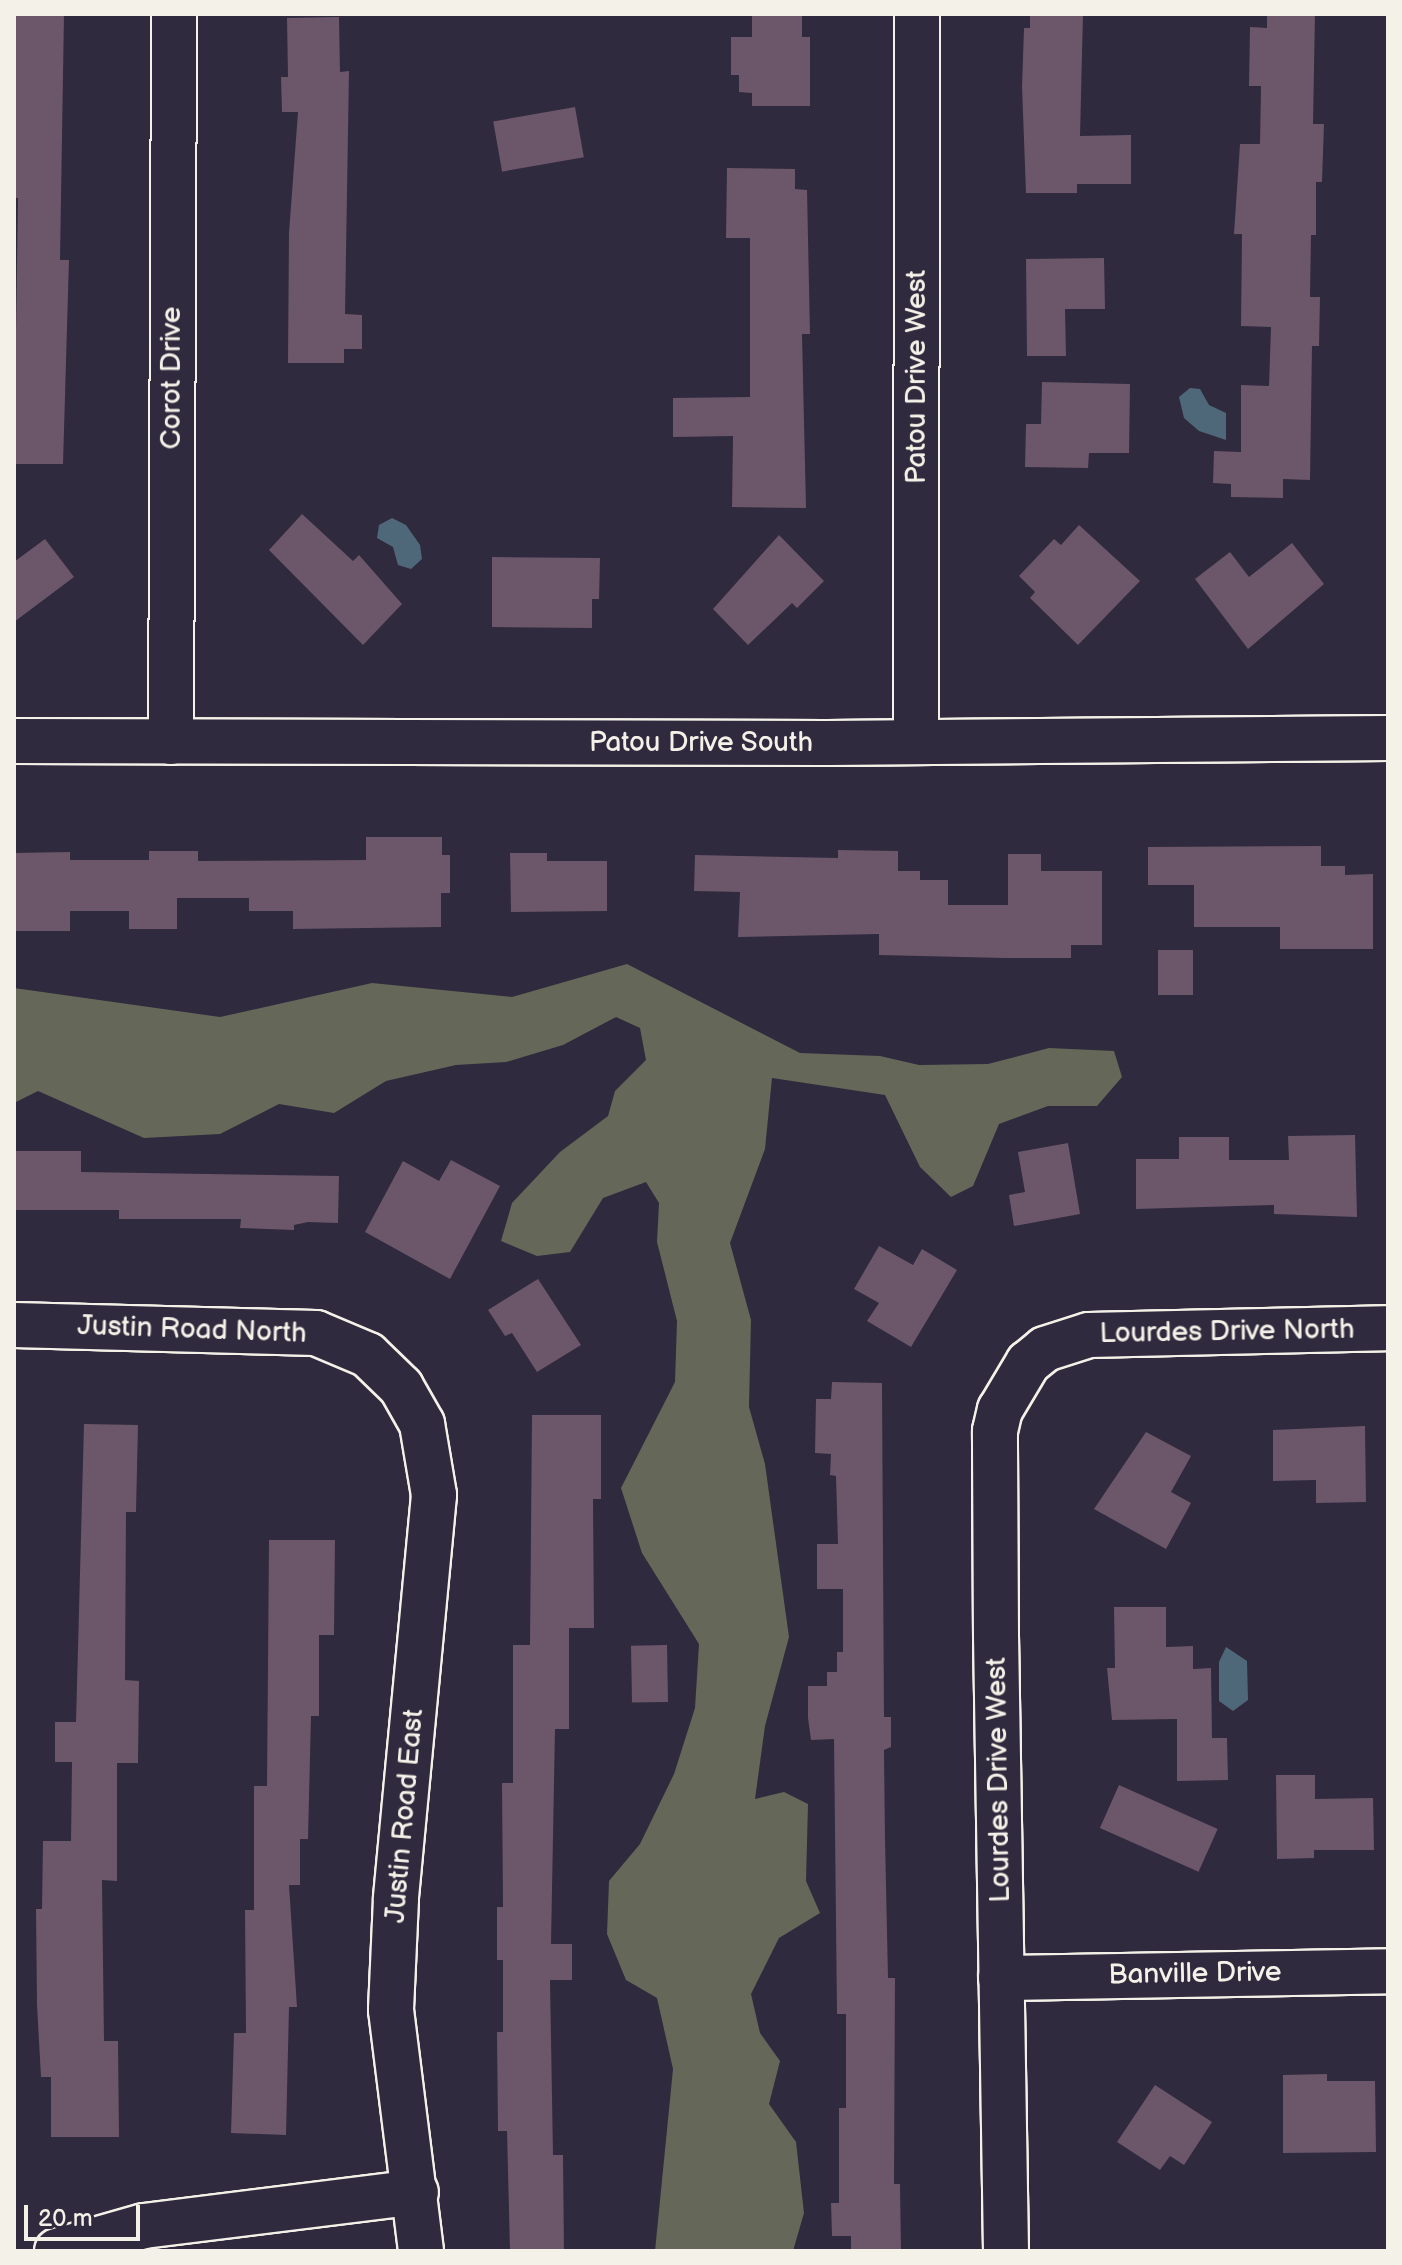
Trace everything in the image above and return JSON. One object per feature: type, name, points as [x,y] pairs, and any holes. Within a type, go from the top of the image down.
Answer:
[{"type":"street","name":"Corot Drive","points":[[171,742],[174,14]]},
{"type":"street","name":"Patou Drive West","points":[[916,741],[917,14]]},
{"type":"street","name":"Patou Drive South","points":[[14,741],[1388,738]]},
{"type":"street","name":"Justin Road North","points":[[14,1325],[316,1333],[368,1355],[401,1387]]},
{"type":"street","name":"Lourdes Drive North","points":[[1066,1340],[1089,1335],[1388,1328]]},
{"type":"street","name":"Lourdes Drive West","points":[[1006,2251],[995,1431],[1000,1410],[1028,1363],[1066,1340]]},
{"type":"street","name":"Justin Road East","points":[[401,1387],[422,1424],[434,1495],[396,1899],[391,2010],[421,2251]]},
{"type":"street","name":"Banville Drive","points":[[1001,1978],[1388,1971]]},
{"type":"street","points":[[57,2251],[144,2226],[416,2192]]},
{"type":"green space","points":[[627,964],[800,1053],[880,1056],[919,1065],[988,1064],[1049,1048],[1114,1051],[1122,1077],[1097,1106],[1048,1106],[999,1124],[973,1186],[951,1197],[920,1167],[885,1095],[772,1078],[765,1149],[730,1243],[751,1320],[749,1407],[765,1464],[789,1637],[765,1726],[755,1799],[784,1792],[808,1804],[806,1881],[820,1913],[779,1938],[751,1994],[760,2033],[780,2061],[769,2104],[796,2142],[804,2213],[793,2251],[655,2251],[673,2069],[657,1998],[626,1980],[607,1934],[609,1881],[640,1844],[674,1774],[695,1708],[699,1644],[642,1553],[621,1488],[675,1382],[677,1321],[657,1242],[659,1203],[646,1182],[603,1198],[570,1252],[537,1256],[501,1241],[512,1203],[560,1152],[608,1116],[615,1091],[646,1060],[640,1028],[616,1017],[563,1045],[506,1062],[456,1065],[386,1081],[334,1113],[279,1104],[220,1134],[144,1138],[38,1091],[14,1103],[14,988],[220,1017],[372,983],[512,997]]},
{"type":"water","points":[[1190,388],[1200,389],[1209,405],[1226,413],[1226,440],[1199,431],[1184,418],[1179,397]]},
{"type":"water","points":[[392,518],[406,525],[420,545],[422,559],[411,569],[398,565],[393,547],[377,538],[379,525]]},
{"type":"water","points":[[1226,1647],[1247,1661],[1248,1700],[1233,1711],[1219,1701],[1219,1662]]},
{"type":"building","points":[[14,14],[64,14],[60,260],[69,260],[63,464],[14,464],[18,198],[14,198]]},
{"type":"building","points":[[752,14],[802,14],[802,37],[810,37],[810,106],[752,106],[752,93],[739,92],[739,75],[731,75],[731,37],[752,37]]},
{"type":"building","points":[[1030,14],[1083,14],[1080,136],[1131,135],[1131,184],[1077,184],[1077,193],[1026,193],[1022,87],[1024,28],[1030,28]]},
{"type":"building","points":[[1267,14],[1315,14],[1313,124],[1324,124],[1322,182],[1316,182],[1316,235],[1311,235],[1310,297],[1320,297],[1319,346],[1312,346],[1310,480],[1283,479],[1283,498],[1231,497],[1231,484],[1213,483],[1214,451],[1241,452],[1241,385],[1269,386],[1271,327],[1241,326],[1242,234],[1234,234],[1240,144],[1260,144],[1261,86],[1249,86],[1250,27],[1267,28]]},
{"type":"building","points":[[339,17],[340,72],[349,71],[345,314],[362,315],[362,349],[344,349],[344,363],[288,363],[289,233],[298,112],[282,112],[281,77],[288,77],[287,18]]},
{"type":"building","points":[[575,107],[584,157],[502,172],[493,121]]},
{"type":"building","points":[[727,168],[795,169],[795,189],[807,190],[810,334],[802,334],[806,508],[732,507],[733,436],[673,437],[673,398],[750,397],[750,238],[726,238]]},
{"type":"building","points":[[1104,258],[1105,309],[1065,309],[1066,356],[1027,356],[1026,259]]},
{"type":"building","points":[[1042,382],[1130,384],[1129,453],[1089,453],[1088,468],[1025,467],[1026,424],[1041,424]]},
{"type":"building","points":[[302,514],[353,561],[359,555],[402,604],[363,645],[269,550]]},
{"type":"building","points":[[1079,525],[1140,581],[1078,645],[1030,598],[1035,592],[1019,576],[1054,539],[1061,545]]},
{"type":"building","points":[[779,535],[824,581],[797,608],[792,603],[748,645],[713,609]]},
{"type":"building","points":[[45,539],[74,577],[14,622],[14,562]]},
{"type":"building","points":[[1292,543],[1324,584],[1248,649],[1195,579],[1230,552],[1249,577]]},
{"type":"building","points":[[492,557],[600,558],[599,599],[592,599],[592,628],[492,627]]},
{"type":"building","points":[[366,837],[442,837],[442,855],[450,855],[450,893],[441,893],[441,927],[293,929],[293,911],[249,911],[249,898],[177,898],[177,929],[129,929],[129,911],[70,911],[70,931],[14,931],[14,853],[70,852],[70,860],[149,860],[149,851],[198,851],[198,861],[366,860]]},
{"type":"building","points":[[1321,846],[1321,866],[1345,866],[1345,875],[1373,874],[1373,949],[1280,949],[1280,927],[1194,927],[1194,885],[1148,885],[1148,847]]},
{"type":"building","points":[[838,850],[898,851],[898,871],[920,871],[920,880],[948,880],[948,905],[1008,905],[1008,854],[1041,854],[1041,871],[1102,871],[1102,945],[1071,945],[1071,958],[1004,958],[879,955],[879,934],[738,937],[740,892],[694,891],[695,855],[838,858]]},
{"type":"building","points":[[510,853],[547,853],[547,861],[607,861],[607,911],[511,912]]},
{"type":"building","points":[[1158,950],[1193,950],[1193,995],[1158,995]]},
{"type":"building","points":[[1355,1135],[1357,1217],[1274,1214],[1274,1205],[1136,1209],[1136,1159],[1179,1159],[1179,1137],[1229,1137],[1229,1160],[1289,1160],[1288,1136]]},
{"type":"building","points":[[1068,1143],[1080,1214],[1014,1226],[1009,1195],[1025,1192],[1018,1152]]},
{"type":"building","points":[[14,1151],[81,1151],[81,1172],[339,1176],[338,1223],[308,1222],[294,1225],[294,1230],[240,1228],[241,1219],[119,1219],[119,1210],[14,1210]]},
{"type":"building","points":[[451,1160],[500,1186],[450,1279],[365,1232],[403,1161],[439,1181]]},
{"type":"building","points":[[879,1246],[913,1265],[922,1249],[957,1270],[911,1347],[867,1321],[879,1303],[854,1289]]},
{"type":"building","points":[[538,1279],[581,1345],[537,1372],[512,1333],[505,1336],[488,1310]]},
{"type":"building","points":[[832,1382],[882,1383],[884,1717],[891,1717],[891,1747],[884,1750],[888,1978],[895,1978],[894,2184],[900,2184],[901,2251],[851,2251],[851,2236],[832,2236],[831,2203],[839,2203],[839,2108],[846,2108],[846,2014],[837,2014],[834,1739],[811,1740],[808,1686],[827,1686],[827,1672],[837,1672],[837,1652],[843,1652],[843,1589],[817,1589],[817,1544],[838,1544],[836,1476],[830,1475],[831,1454],[815,1453],[816,1399],[831,1399]]},
{"type":"building","points":[[532,1415],[601,1415],[601,1499],[593,1499],[594,1628],[569,1628],[569,1729],[555,1729],[551,1944],[572,1944],[572,1980],[550,1980],[553,2155],[563,2155],[564,2251],[510,2251],[507,2131],[498,2131],[497,2032],[503,2032],[503,1960],[497,1960],[497,1907],[503,1907],[502,1783],[513,1783],[513,1645],[530,1645]]},
{"type":"building","points":[[84,1424],[138,1425],[136,1512],[126,1512],[125,1680],[139,1681],[138,1763],[117,1763],[117,1881],[102,1880],[104,2041],[118,2041],[119,2137],[51,2137],[51,2077],[41,2077],[37,2005],[36,1909],[42,1909],[43,1841],[71,1841],[72,1762],[55,1762],[55,1722],[76,1722]]},
{"type":"building","points":[[1365,1426],[1366,1502],[1316,1503],[1316,1480],[1273,1481],[1273,1430]]},
{"type":"building","points":[[1146,1432],[1191,1456],[1171,1492],[1191,1503],[1166,1549],[1094,1509]]},
{"type":"building","points":[[269,1540],[335,1540],[334,1635],[319,1635],[319,1716],[311,1716],[308,1839],[300,1839],[300,1885],[289,1885],[297,2007],[289,2007],[286,2135],[231,2133],[234,2033],[246,2033],[245,1910],[254,1910],[254,1786],[267,1786]]},
{"type":"building","points":[[1114,1607],[1166,1607],[1166,1647],[1193,1646],[1193,1669],[1211,1668],[1212,1738],[1227,1738],[1228,1780],[1177,1781],[1177,1719],[1112,1720],[1107,1668],[1115,1668]]},
{"type":"building","points":[[667,1645],[668,1702],[632,1703],[631,1646]]},
{"type":"building","points":[[1276,1775],[1315,1775],[1315,1799],[1373,1798],[1374,1850],[1314,1850],[1314,1858],[1277,1859]]},
{"type":"building","points":[[1119,1785],[1218,1829],[1199,1872],[1100,1828]]},
{"type":"building","points":[[1327,2074],[1327,2081],[1375,2081],[1376,2152],[1283,2153],[1283,2075]]},
{"type":"building","points":[[1155,2085],[1212,2122],[1184,2165],[1170,2156],[1160,2170],[1117,2142]]}]
